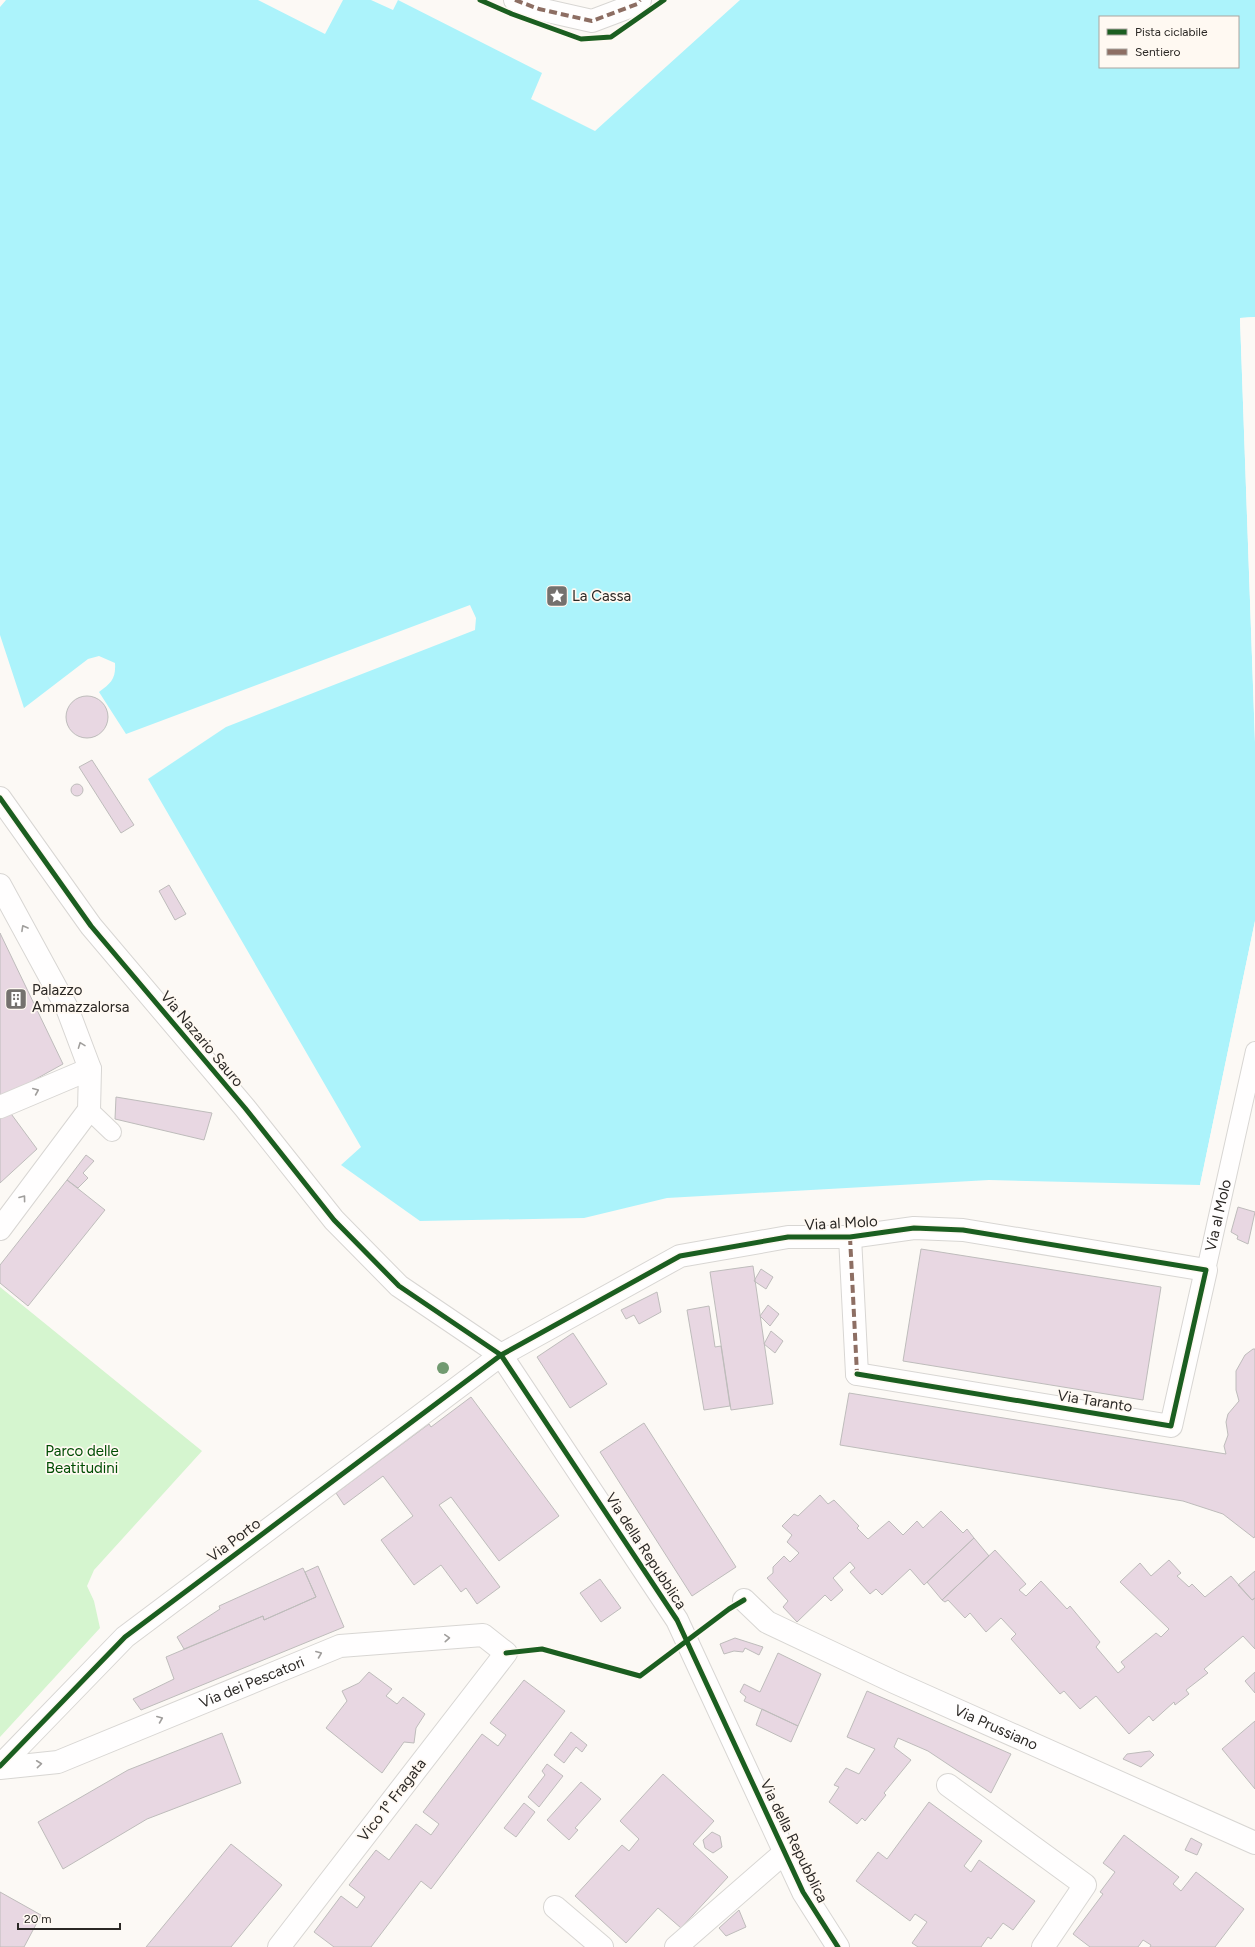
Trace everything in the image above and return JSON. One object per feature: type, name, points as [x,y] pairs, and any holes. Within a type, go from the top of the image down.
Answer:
[{"type":"street","points":[[515,0],[539,9],[592,21],[637,4],[640,0]]},
{"type":"street","name":"Via Nazario Sauro","points":[[0,798],[91,926],[245,1108],[334,1220],[399,1286]]},
{"type":"street","points":[[0,1229],[89,1110],[90,1069],[67,1008],[2,893]]},
{"type":"street","points":[[0,1107],[90,1069]]},
{"type":"street","name":"Via al Molo","points":[[501,1355],[680,1256],[788,1237],[850,1237],[914,1228],[963,1230],[1206,1270]]},
{"type":"street","name":"Via Taranto","points":[[850,1237],[857,1374],[1172,1426],[1206,1270]]},
{"type":"street","name":"Via della Repubblica","points":[[399,1286],[501,1355],[676,1620],[803,1892],[838,1947]]},
{"type":"street","name":"Via Porto","points":[[0,1767],[125,1637],[501,1355]]},
{"type":"street","name":"Via Prussiano","points":[[744,1600],[767,1622],[901,1685],[1255,1843]]},
{"type":"street","name":"Via dei Pescatori","points":[[0,1767],[58,1762],[139,1727],[340,1646],[483,1635],[506,1653]]},
{"type":"street","name":"Vico 1º Fragata","points":[[279,1947],[506,1653]]},
{"type":"street","points":[[948,1785],[1085,1885],[1043,1947]]},
{"type":"street","points":[[676,1947],[784,1852]]},
{"type":"street","points":[[555,1907],[602,1947]]},
{"type":"lane","name":"Via al Molo","points":[[1206,1270],[1255,1051]]},
{"type":"lane","points":[[89,1110],[112,1132]]},
{"type":"green space","name":"Parco delle Beatitudini","points":[[0,1287],[202,1451],[94,1570],[87,1586],[94,1601],[100,1628],[0,1737]]},
{"type":"water","points":[[6,0],[258,0],[325,34],[343,0],[371,0],[393,10],[398,0],[542,73],[531,99],[595,131],[740,0],[1255,0],[1255,317],[1240,318],[1255,742],[1255,921],[1200,1185],[989,1180],[667,1198],[584,1218],[420,1221],[341,1165],[361,1147],[148,779],[226,727],[475,630],[476,618],[470,605],[126,734],[99,692],[107,686],[114,677],[115,663],[99,656],[88,659],[24,708],[0,635],[0,7]]},
{"type":"pier","points":[[1255,317],[1255,319],[1242,320],[1255,684],[1255,742],[1240,318]]},
{"type":"pier","points":[[1255,921],[1255,931],[1202,1186],[1200,1185]]},
{"type":"building","points":[[87,696],[102,702],[108,717],[102,732],[87,738],[72,732],[66,717],[72,702]]},
{"type":"building","points":[[92,760],[134,825],[121,833],[79,767]]},
{"type":"building","points":[[75,784],[79,784],[83,790],[79,796],[75,796],[71,792],[71,788]]},
{"type":"building","points":[[169,885],[186,914],[175,920],[159,891]]},
{"type":"building","name":"Palazzo Ammazzalorsa","points":[[0,933],[63,1064],[0,1099]]},
{"type":"building","points":[[116,1097],[212,1113],[204,1140],[115,1119]]},
{"type":"building","points":[[9,1111],[37,1149],[0,1183],[0,1116]]},
{"type":"building","points":[[86,1155],[94,1161],[83,1173],[88,1178],[78,1188],[67,1180]]},
{"type":"building","points":[[67,1180],[105,1210],[28,1306],[0,1283],[0,1265]]},
{"type":"building","points":[[1238,1207],[1255,1212],[1248,1244],[1237,1239],[1238,1236],[1231,1232]]},
{"type":"building","points":[[921,1249],[1161,1287],[1143,1400],[903,1361]]},
{"type":"building","points":[[753,1266],[773,1404],[731,1410],[710,1272]]},
{"type":"building","points":[[761,1269],[773,1277],[766,1289],[754,1281]]},
{"type":"building","points":[[657,1292],[661,1312],[639,1324],[634,1315],[626,1319],[621,1310]]},
{"type":"building","points":[[768,1305],[779,1314],[770,1326],[760,1316]]},
{"type":"building","points":[[709,1306],[715,1347],[721,1346],[730,1406],[704,1410],[687,1310]]},
{"type":"building","points":[[771,1331],[783,1341],[775,1353],[764,1344]]},
{"type":"building","points":[[573,1333],[607,1384],[570,1408],[537,1357]]},
{"type":"building","points":[[1255,1349],[1254,1538],[1223,1514],[1183,1501],[840,1445],[849,1393],[1226,1454],[1224,1446],[1228,1435],[1226,1422],[1228,1414],[1239,1401],[1236,1390],[1236,1371],[1245,1355]]},
{"type":"building","points":[[471,1397],[559,1516],[499,1561],[451,1497],[439,1505],[500,1587],[477,1604],[466,1588],[461,1592],[441,1565],[414,1585],[381,1540],[413,1516],[383,1476],[344,1505],[336,1493],[429,1424],[431,1427]]},
{"type":"building","points":[[644,1423],[736,1567],[692,1596],[600,1452]]},
{"type":"building","points":[[820,1495],[828,1504],[834,1500],[859,1526],[857,1528],[868,1539],[889,1521],[903,1535],[917,1521],[923,1528],[941,1511],[963,1533],[967,1529],[974,1538],[924,1585],[910,1569],[882,1595],[876,1589],[870,1594],[850,1572],[855,1568],[850,1562],[833,1578],[843,1590],[831,1601],[825,1595],[797,1622],[783,1607],[788,1601],[767,1578],[773,1573],[773,1567],[784,1556],[790,1562],[799,1553],[787,1542],[792,1535],[782,1526],[794,1514],[798,1516]]},
{"type":"building","points":[[974,1538],[989,1556],[942,1600],[927,1582]]},
{"type":"building","points":[[995,1550],[1026,1584],[1019,1590],[1026,1596],[1041,1581],[1067,1609],[1070,1606],[1100,1642],[1096,1647],[1118,1673],[1125,1667],[1121,1662],[1156,1633],[1161,1637],[1169,1629],[1120,1582],[1140,1563],[1151,1576],[1169,1560],[1181,1573],[1177,1576],[1189,1587],[1192,1584],[1205,1597],[1231,1576],[1252,1600],[1255,1598],[1255,1649],[1243,1636],[1204,1669],[1208,1673],[1186,1690],[1189,1694],[1175,1705],[1174,1702],[1153,1721],[1149,1716],[1129,1734],[1096,1696],[1080,1709],[1064,1691],[1060,1694],[1011,1639],[1016,1634],[1001,1618],[986,1632],[970,1613],[965,1618],[948,1600],[945,1602],[942,1600]]},
{"type":"building","points":[[318,1566],[344,1627],[141,1710],[133,1699],[174,1679],[166,1657],[263,1616],[264,1620],[316,1597],[305,1572]]},
{"type":"building","points":[[303,1568],[316,1597],[264,1620],[263,1616],[184,1649],[177,1637],[220,1609],[219,1606]]},
{"type":"building","points":[[1255,1571],[1255,1598],[1252,1600],[1238,1585]]},
{"type":"building","points":[[600,1579],[621,1608],[601,1622],[580,1593]]},
{"type":"building","points":[[735,1638],[763,1647],[759,1655],[745,1648],[743,1652],[734,1651],[724,1654],[720,1644]]},
{"type":"building","points":[[778,1653],[821,1674],[798,1726],[744,1701],[746,1697],[740,1692],[744,1684],[760,1692]]},
{"type":"building","points":[[369,1672],[392,1689],[386,1696],[397,1704],[403,1697],[425,1714],[416,1728],[414,1743],[404,1742],[382,1773],[326,1728],[347,1701],[342,1691],[359,1683]]},
{"type":"building","points":[[1255,1672],[1255,1693],[1245,1681]]},
{"type":"building","points":[[524,1680],[565,1711],[431,1889],[421,1881],[371,1947],[334,1947],[314,1932],[341,1896],[357,1908],[365,1897],[349,1885],[376,1850],[389,1860],[416,1824],[431,1835],[439,1824],[423,1812],[482,1734],[498,1746],[506,1735],[490,1723]]},
{"type":"building","points":[[867,1691],[1011,1754],[991,1793],[928,1751],[898,1738],[894,1747],[911,1760],[884,1793],[886,1795],[865,1821],[862,1818],[857,1824],[829,1802],[839,1787],[834,1785],[846,1768],[859,1774],[875,1749],[847,1737]]},
{"type":"building","points":[[762,1709],[798,1726],[791,1742],[756,1725]]},
{"type":"building","points":[[1255,1721],[1255,1789],[1222,1749]]},
{"type":"building","points":[[571,1732],[587,1745],[582,1752],[576,1747],[564,1763],[554,1755]]},
{"type":"building","points":[[222,1733],[241,1783],[147,1819],[63,1869],[38,1822],[128,1770]]},
{"type":"building","points":[[1150,1751],[1154,1755],[1141,1767],[1123,1759],[1127,1754]]},
{"type":"building","points":[[547,1764],[563,1776],[539,1807],[528,1797],[545,1775],[542,1771]]},
{"type":"building","points":[[663,1774],[714,1821],[693,1844],[728,1877],[681,1928],[658,1908],[626,1943],[575,1896],[622,1845],[629,1851],[639,1839],[620,1821]]},
{"type":"building","points":[[581,1782],[601,1799],[575,1828],[578,1830],[569,1840],[547,1820]]},
{"type":"building","points":[[929,1802],[982,1841],[964,1866],[971,1872],[979,1860],[1035,1901],[1013,1930],[1003,1923],[991,1939],[988,1937],[981,1947],[918,1947],[912,1943],[927,1922],[915,1914],[910,1921],[856,1881],[878,1852],[887,1859]]},
{"type":"building","points":[[524,1803],[535,1812],[516,1837],[504,1828]]},
{"type":"building","points":[[712,1832],[720,1836],[722,1847],[713,1853],[705,1848],[703,1840]]},
{"type":"building","points":[[1124,1835],[1179,1877],[1173,1884],[1181,1891],[1196,1872],[1244,1909],[1215,1947],[1150,1947],[1151,1945],[1143,1940],[1138,1947],[1090,1947],[1073,1934],[1103,1894],[1100,1892],[1115,1872],[1103,1863]]},
{"type":"building","points":[[1191,1838],[1202,1844],[1197,1855],[1185,1850]]},
{"type":"building","points":[[231,1844],[282,1885],[231,1947],[146,1947]]},
{"type":"building","points":[[0,1892],[41,1915],[24,1947],[0,1947]]},
{"type":"building","points":[[739,1910],[746,1927],[726,1936],[719,1928]]},
{"type":"marked path","points":[[515,0],[539,9],[592,21],[637,4],[640,0]]},
{"type":"marked path","points":[[850,1237],[857,1374]]},
{"type":"cycle path","points":[[480,0],[512,14],[581,39],[611,37],[664,0]]},
{"type":"cycle path","points":[[0,798],[91,926],[245,1108],[334,1220],[399,1286],[501,1355],[677,1620],[803,1892],[838,1947]]},
{"type":"cycle path","points":[[0,1766],[125,1637],[501,1355],[680,1256],[788,1237],[850,1237],[914,1228],[963,1230],[1206,1270],[1171,1426],[857,1374]]},
{"type":"cycle path","points":[[506,1653],[542,1649],[640,1676],[729,1609],[744,1600]]},
{"type":"place","name":"La Cassa","points":[[557,596]]},
{"type":"place","name":"Palazzo Ammazzalorsa","points":[[16,999]]}]
